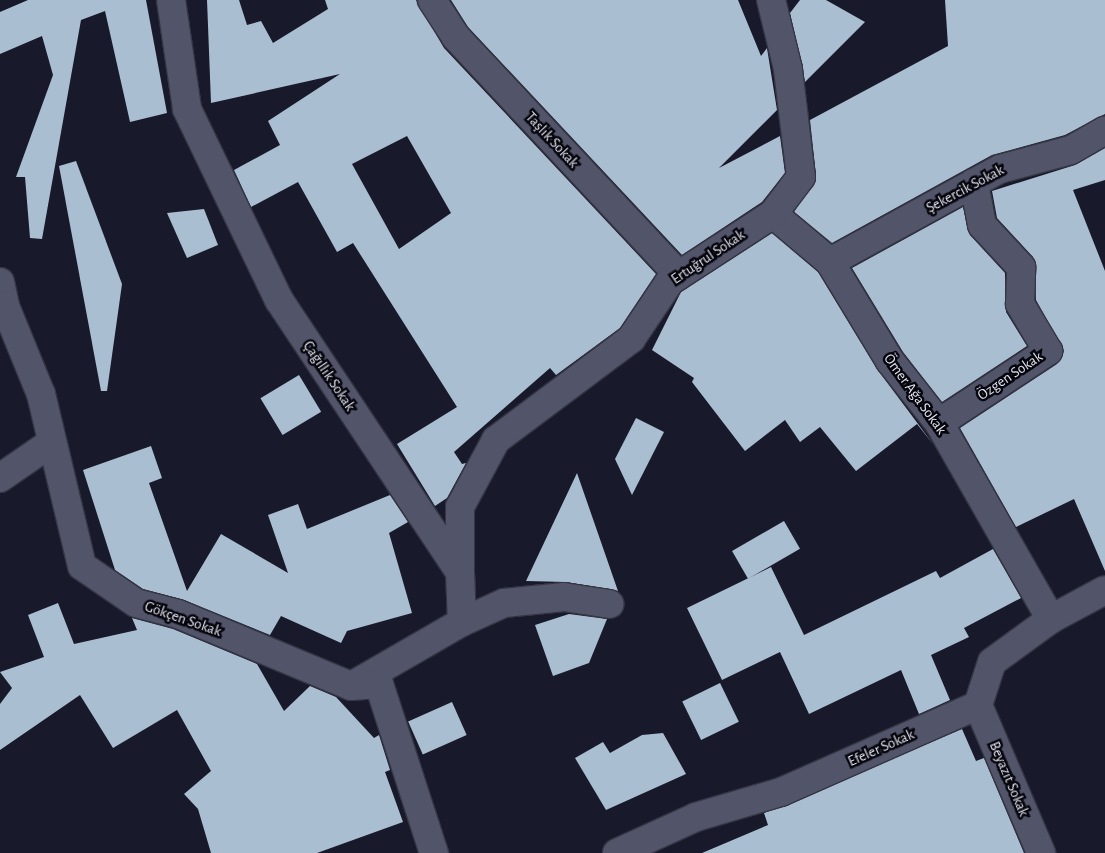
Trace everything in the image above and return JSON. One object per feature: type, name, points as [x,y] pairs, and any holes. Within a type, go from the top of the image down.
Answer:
[{"type":"street","name":"Çağıllık Sokak","points":[[171,0],[187,109],[279,300],[460,572]]},
{"type":"street","name":"Taşlık Sokak","points":[[432,0],[456,37],[679,275]]},
{"type":"street","name":"Ertuğrul Sokak","points":[[460,572],[460,507],[496,440],[631,339],[670,280],[772,214],[801,177],[788,69],[771,0]]},
{"type":"street","name":"Şekercik Sokak","points":[[830,262],[1010,165],[1072,150],[1105,130]]},
{"type":"street","name":"Özgen Sokak","points":[[939,423],[1048,351],[1020,304],[1021,268],[982,225],[974,183]]},
{"type":"street","name":"Ömer Ağa Sokak","points":[[772,214],[830,262],[890,361],[939,423],[1051,619]]},
{"type":"street","name":"Gökçen Sokak","points":[[2,300],[41,394],[82,566],[136,602],[178,614],[351,686],[379,684],[434,853]]},
{"type":"street","points":[[0,478],[52,442]]},
{"type":"street","points":[[460,572],[462,622]]},
{"type":"street","points":[[978,705],[992,662],[1051,619],[1105,590]]},
{"type":"street","points":[[351,686],[462,622],[504,603],[564,597],[609,604]]},
{"type":"street","name":"Efeler Sokak","points":[[616,853],[696,817],[781,792],[978,705]]},
{"type":"street","name":"Beyazıt Sokak","points":[[978,705],[1041,853]]},
{"type":"building","points":[[28,0],[146,0],[167,113],[130,122],[105,11],[81,20],[42,239],[30,238],[25,177],[16,177],[53,75],[42,36],[0,54],[0,12]]},
{"type":"building","points":[[207,0],[239,0],[247,25],[261,21],[273,43],[328,9],[325,0],[416,0],[444,48],[656,274],[620,328],[556,375],[550,368],[454,452],[462,464],[466,463],[447,498],[435,506],[397,444],[457,407],[353,243],[337,252],[298,182],[251,207],[234,170],[280,145],[268,121],[340,74],[211,103]],"holes":[[[407,136],[451,213],[399,249],[352,164]]]},
{"type":"building","points":[[451,0],[738,0],[761,56],[767,48],[777,110],[719,168],[780,136],[785,173],[762,202],[682,255],[468,27]]},
{"type":"building","points":[[800,0],[826,0],[865,22],[805,82],[790,13]]},
{"type":"building","points":[[945,0],[1105,0],[1105,114],[1065,135],[992,155],[832,243],[794,212],[816,176],[810,120],[948,46]]},
{"type":"building","points":[[1105,148],[1105,180],[1073,190],[1105,271],[1105,571],[1074,499],[1016,527],[960,428],[1057,364],[1064,351],[1036,300],[1033,257],[997,218],[992,191],[1075,165]]},
{"type":"building","points":[[76,161],[122,284],[107,391],[101,391],[59,166]]},
{"type":"building","points":[[963,207],[970,235],[1005,273],[1006,312],[1027,346],[942,402],[903,352],[852,268]]},
{"type":"building","points":[[204,209],[218,245],[187,258],[167,213]]},
{"type":"building","points":[[772,233],[818,272],[877,369],[933,444],[917,424],[856,471],[820,427],[800,442],[785,420],[745,451],[692,382],[694,378],[652,350],[681,292]]},
{"type":"building","points":[[299,375],[321,412],[283,435],[260,398]]},
{"type":"building","points":[[636,418],[664,432],[632,495],[615,459]]},
{"type":"building","points":[[151,446],[162,478],[149,483],[187,591],[221,534],[288,573],[268,515],[298,504],[307,529],[390,495],[408,522],[389,533],[412,613],[347,631],[341,643],[281,616],[270,635],[184,600],[143,589],[115,570],[83,470]]},
{"type":"building","points":[[577,473],[618,591],[566,582],[526,581]]},
{"type":"building","points":[[784,521],[800,549],[748,579],[732,551]]},
{"type":"building","points":[[993,549],[1021,598],[964,628],[969,637],[931,655],[950,700],[919,714],[901,670],[809,714],[780,652],[722,680],[687,608],[771,567],[804,635],[936,571],[940,578]]},
{"type":"building","points":[[58,603],[74,644],[137,630],[132,618],[173,629],[257,664],[284,711],[310,686],[336,697],[374,738],[379,735],[390,770],[385,772],[403,822],[317,853],[211,853],[198,809],[184,794],[211,771],[177,710],[113,748],[80,695],[0,750],[0,704],[12,688],[0,672],[44,657],[28,615]]},
{"type":"building","points":[[569,614],[607,619],[589,663],[553,676],[535,625]]},
{"type":"building","points":[[720,683],[739,722],[701,740],[682,701]]},
{"type":"building","points":[[452,702],[467,735],[423,754],[408,722]]},
{"type":"building","points":[[962,729],[976,761],[984,758],[1024,853],[702,853],[768,825],[764,813]]},
{"type":"building","points":[[663,733],[686,774],[606,810],[575,758],[603,742],[610,753],[642,735]]}]
